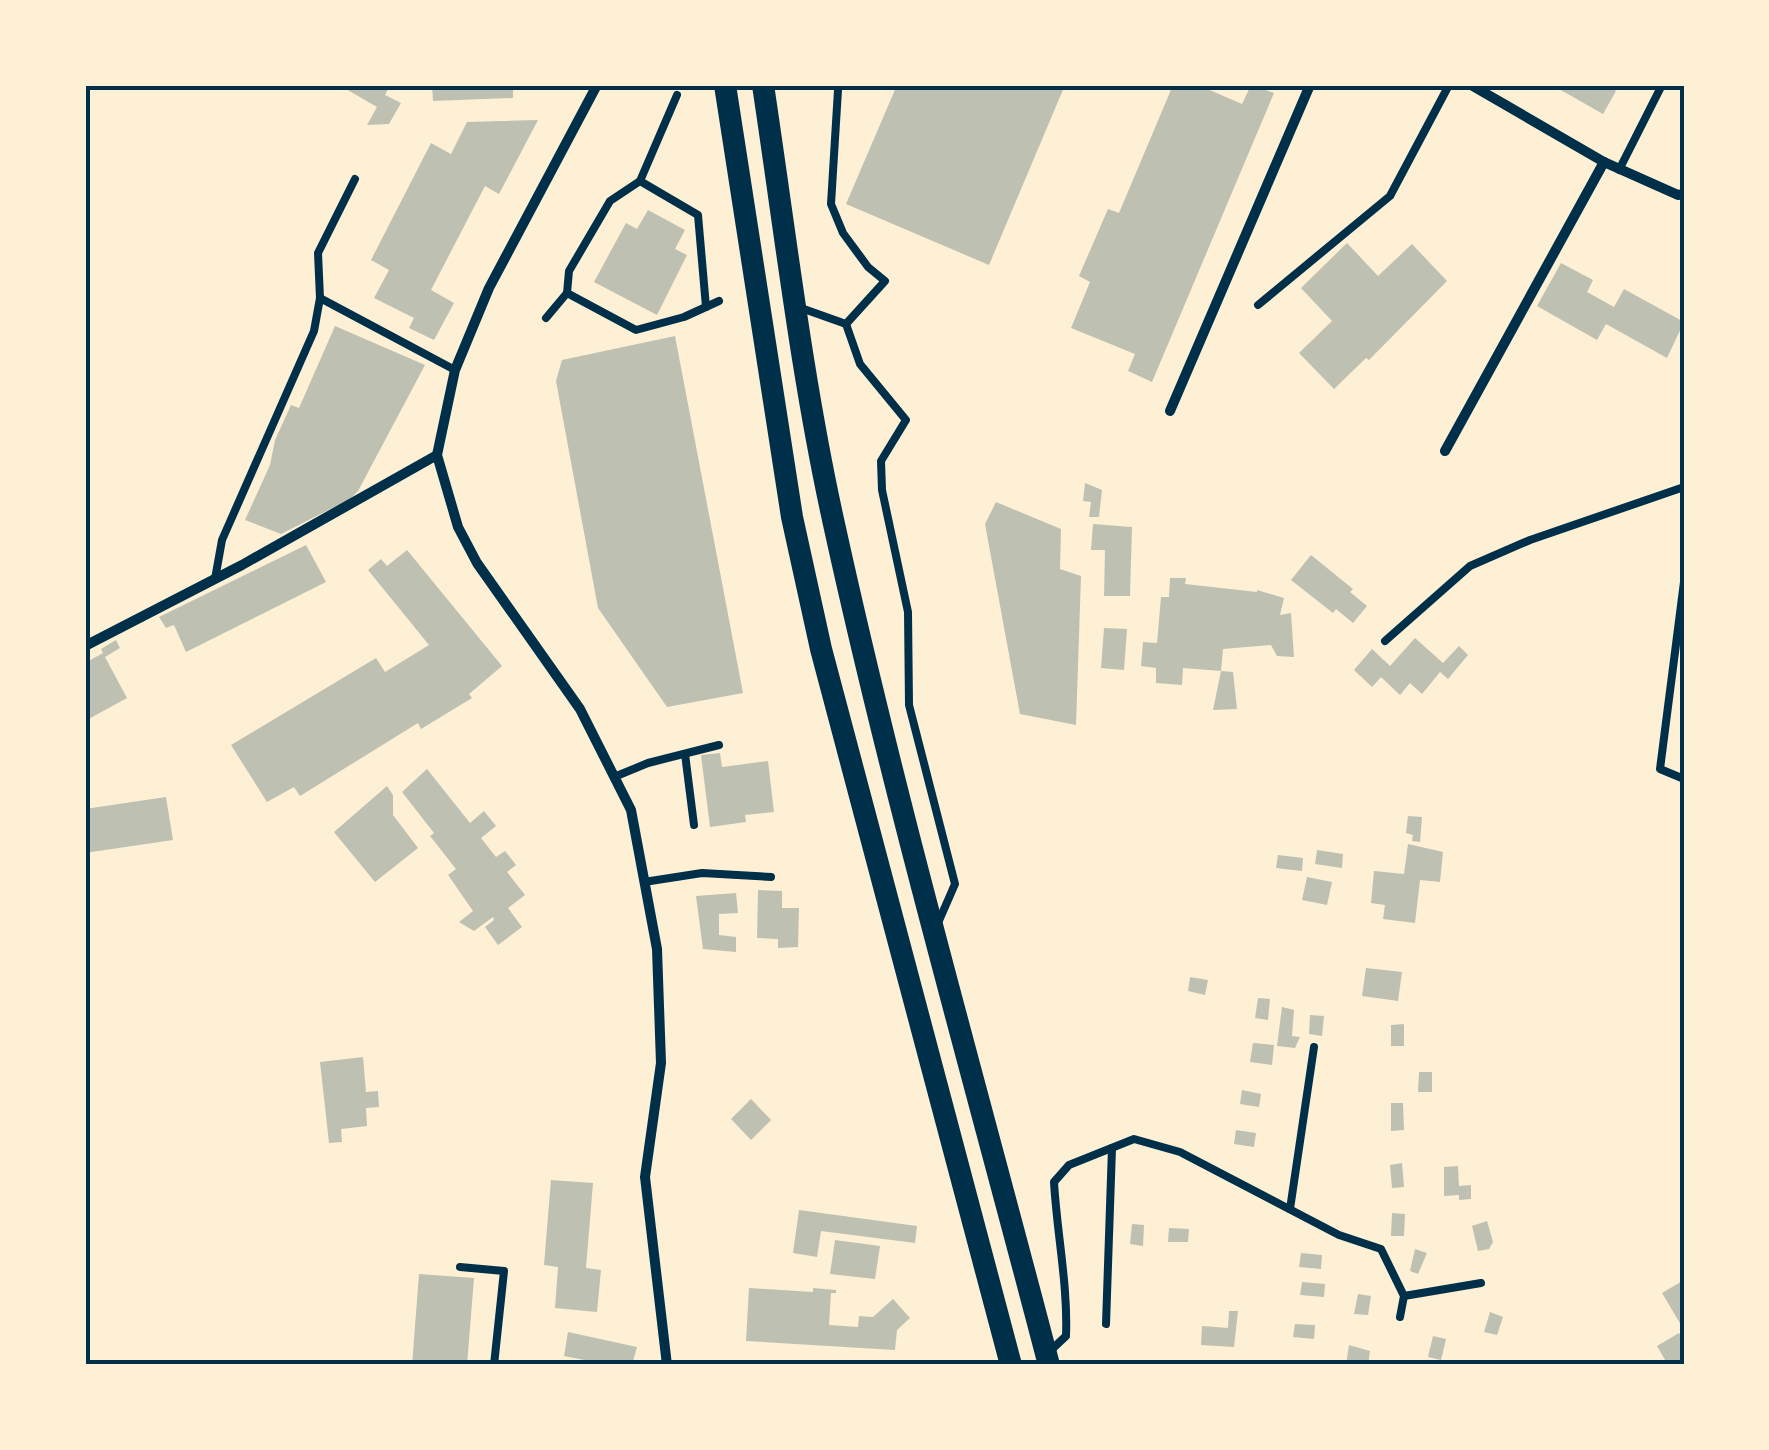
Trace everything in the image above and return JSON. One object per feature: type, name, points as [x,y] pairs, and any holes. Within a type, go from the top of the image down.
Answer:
[{"type":"main road","points":[[724,85],[792,517],[816,630],[1011,1365]]},
{"type":"main road","points":[[762,85],[806,379],[833,523],[933,937],[1048,1359]]},
{"type":"street","points":[[597,85],[490,288],[455,370],[437,455],[458,528],[470,551],[580,708],[631,810],[657,949],[661,1063],[645,1178],[667,1365]]},
{"type":"street","points":[[1170,411],[1310,85]]},
{"type":"street","points":[[1471,85],[1619,170],[1684,194]]},
{"type":"street","points":[[1445,452],[1604,162]]},
{"type":"street","points":[[85,646],[216,579],[437,455]]},
{"type":"lane","points":[[1258,304],[1390,196],[1449,85]]},
{"type":"lane","points":[[1619,170],[1662,85]]},
{"type":"lane","points":[[838,90],[831,204],[842,233],[868,267],[885,281],[846,324]]},
{"type":"lane","points":[[546,318],[567,293],[569,271],[610,201],[640,181],[677,95]]},
{"type":"lane","points":[[216,579],[222,540],[314,331],[320,298],[318,253],[355,179]]},
{"type":"lane","points":[[640,181],[698,215],[706,307]]},
{"type":"lane","points":[[567,293],[636,330],[719,300]]},
{"type":"lane","points":[[320,298],[455,370]]},
{"type":"lane","points":[[797,307],[846,324]]},
{"type":"lane","points":[[846,324],[860,364],[906,420],[880,461],[882,490],[908,612],[909,705],[955,884],[933,937]]},
{"type":"lane","points":[[1385,641],[1470,566],[1530,540],[1684,487]]},
{"type":"lane","points":[[1684,582],[1660,769],[1684,780]]},
{"type":"lane","points":[[614,776],[719,745]]},
{"type":"lane","points":[[685,754],[694,826]]},
{"type":"lane","points":[[644,882],[702,873],[770,876]]},
{"type":"lane","points":[[1290,1209],[1314,1048]]},
{"type":"lane","points":[[1048,1359],[1066,1336],[1068,1300],[1057,1235],[1054,1182],[1069,1165],[1134,1139],[1180,1152],[1339,1235],[1381,1249],[1404,1296],[1400,1316]]},
{"type":"lane","points":[[1106,1324],[1112,1148]]},
{"type":"lane","points":[[460,1267],[504,1271],[494,1365]]},
{"type":"lane","points":[[1404,1296],[1481,1283]]},
{"type":"building","points":[[348,85],[390,85],[385,95],[401,103],[389,124],[367,125],[377,107],[346,89]]},
{"type":"building","points":[[432,85],[513,85],[513,98],[433,101]]},
{"type":"building","points":[[897,85],[1065,85],[989,265],[846,204]]},
{"type":"building","points":[[1173,85],[1198,85],[1242,104],[1251,85],[1274,93],[1152,382],[1128,371],[1135,354],[1071,328],[1090,282],[1079,276],[1108,209],[1119,213]]},
{"type":"building","points":[[1561,85],[1615,85],[1616,91],[1603,114],[1559,89]]},
{"type":"building","points":[[538,120],[499,194],[485,186],[431,290],[454,303],[434,340],[409,328],[414,318],[374,298],[389,270],[371,260],[431,143],[451,154],[467,122]]},
{"type":"building","points":[[648,210],[685,230],[675,249],[687,255],[657,315],[594,282],[626,223],[637,229]]},
{"type":"building","points":[[1347,243],[1378,276],[1412,244],[1447,281],[1369,360],[1366,358],[1334,389],[1299,353],[1332,321],[1301,288]]},
{"type":"building","points":[[1561,263],[1593,280],[1587,292],[1614,307],[1624,289],[1684,322],[1667,358],[1606,324],[1597,340],[1537,306]]},
{"type":"building","points":[[335,326],[425,365],[358,491],[350,499],[281,534],[245,520],[291,405],[299,408]]},
{"type":"building","points":[[675,336],[743,693],[667,707],[598,608],[556,381],[562,360]]},
{"type":"building","points":[[1085,483],[1102,490],[1099,517],[1089,517],[1091,502],[1083,501]]},
{"type":"building","points":[[996,502],[1061,529],[1060,569],[1081,576],[1076,725],[1020,714],[985,524]]},
{"type":"building","points":[[1093,524],[1132,527],[1130,596],[1104,596],[1105,550],[1091,550]]},
{"type":"building","points":[[306,545],[326,582],[186,652],[174,625],[166,628],[159,617]]},
{"type":"building","points":[[407,550],[502,666],[469,694],[472,698],[421,729],[418,723],[300,796],[294,787],[267,802],[231,745],[376,658],[385,672],[429,645],[368,570],[381,559],[387,566]]},
{"type":"building","points":[[1311,555],[1353,589],[1350,592],[1367,606],[1353,623],[1336,609],[1333,613],[1291,580]]},
{"type":"building","points":[[1170,578],[1186,578],[1185,584],[1257,590],[1284,598],[1280,615],[1291,613],[1294,657],[1277,656],[1271,645],[1223,649],[1221,671],[1183,668],[1182,685],[1156,683],[1156,668],[1141,666],[1143,642],[1157,643],[1161,597],[1169,597]]},
{"type":"building","points":[[1104,628],[1127,629],[1124,670],[1101,668]]},
{"type":"building","points":[[1415,638],[1443,663],[1459,646],[1468,655],[1448,679],[1440,672],[1422,694],[1410,683],[1400,695],[1381,677],[1372,687],[1354,670],[1372,649],[1390,666]]},
{"type":"building","points":[[116,640],[120,648],[105,657],[127,698],[85,721],[85,663]]},
{"type":"building","points":[[1221,671],[1233,672],[1237,709],[1213,710]]},
{"type":"building","points":[[720,753],[722,767],[768,761],[774,812],[745,815],[746,822],[710,827],[701,755]]},
{"type":"building","points":[[427,769],[470,823],[484,811],[496,826],[481,838],[496,857],[505,851],[516,865],[507,872],[525,895],[508,908],[522,927],[498,945],[485,927],[493,917],[474,931],[459,922],[473,911],[448,875],[456,869],[402,792]]},
{"type":"building","points":[[387,786],[393,795],[393,815],[418,848],[375,882],[334,832]]},
{"type":"building","points":[[166,797],[173,840],[85,853],[85,809]]},
{"type":"building","points":[[1408,816],[1422,817],[1420,842],[1412,841],[1413,835],[1406,833]]},
{"type":"building","points":[[1408,844],[1443,852],[1440,882],[1420,880],[1415,923],[1383,919],[1385,905],[1371,903],[1374,871],[1404,874]]},
{"type":"building","points":[[1317,850],[1343,854],[1342,868],[1315,864]]},
{"type":"building","points":[[1278,855],[1303,858],[1302,871],[1276,868]]},
{"type":"building","points":[[1307,877],[1332,882],[1327,905],[1302,900]]},
{"type":"building","points":[[758,890],[782,891],[782,908],[799,908],[798,947],[778,948],[778,939],[757,938]]},
{"type":"building","points":[[736,893],[738,913],[719,914],[719,935],[736,937],[736,952],[703,949],[696,896]]},
{"type":"building","points":[[1366,968],[1402,972],[1398,1001],[1362,996]]},
{"type":"building","points":[[1190,977],[1208,980],[1205,995],[1188,991]]},
{"type":"building","points":[[1258,998],[1270,999],[1268,1020],[1255,1018]]},
{"type":"building","points":[[1282,1007],[1294,1010],[1292,1036],[1300,1037],[1295,1048],[1277,1046]]},
{"type":"building","points":[[1310,1015],[1324,1016],[1322,1036],[1309,1034]]},
{"type":"building","points":[[1404,1024],[1404,1046],[1391,1046],[1391,1025]]},
{"type":"building","points":[[1253,1043],[1274,1045],[1272,1065],[1250,1062]]},
{"type":"building","points":[[363,1057],[366,1092],[378,1091],[379,1107],[366,1108],[367,1126],[341,1129],[342,1142],[329,1143],[320,1062]]},
{"type":"building","points":[[1419,1072],[1432,1072],[1432,1092],[1418,1092]]},
{"type":"building","points":[[1242,1090],[1261,1094],[1259,1107],[1240,1104]]},
{"type":"building","points":[[751,1099],[771,1120],[751,1140],[731,1119]]},
{"type":"building","points":[[1391,1103],[1403,1103],[1404,1130],[1391,1131]]},
{"type":"building","points":[[1236,1130],[1256,1133],[1254,1147],[1234,1144]]},
{"type":"building","points":[[1402,1163],[1404,1187],[1392,1188],[1390,1165]]},
{"type":"building","points":[[1458,1166],[1459,1186],[1471,1185],[1471,1199],[1444,1196],[1444,1167]]},
{"type":"building","points":[[551,1180],[593,1183],[586,1268],[601,1270],[597,1312],[555,1308],[558,1267],[544,1265]]},
{"type":"building","points":[[799,1210],[917,1226],[915,1243],[821,1231],[817,1257],[793,1253]]},
{"type":"building","points":[[1392,1213],[1405,1214],[1404,1236],[1391,1236]]},
{"type":"building","points":[[1487,1221],[1493,1242],[1489,1249],[1478,1251],[1472,1226]]},
{"type":"building","points":[[1132,1224],[1144,1225],[1143,1246],[1130,1244]]},
{"type":"building","points":[[1169,1228],[1189,1229],[1188,1242],[1168,1242]]},
{"type":"building","points":[[835,1240],[880,1246],[875,1279],[830,1274]]},
{"type":"building","points":[[1415,1249],[1427,1253],[1418,1274],[1410,1271]]},
{"type":"building","points":[[1301,1253],[1322,1255],[1321,1269],[1299,1267]]},
{"type":"building","points":[[419,1274],[474,1278],[467,1365],[412,1365]]},
{"type":"building","points":[[1684,1280],[1684,1330],[1662,1293]]},
{"type":"building","points":[[1302,1282],[1325,1284],[1324,1297],[1300,1295]]},
{"type":"building","points":[[749,1288],[836,1290],[831,1293],[829,1325],[858,1327],[859,1316],[873,1317],[893,1299],[910,1318],[897,1330],[895,1350],[746,1341]]},
{"type":"building","points":[[1358,1294],[1371,1296],[1368,1315],[1354,1314]]},
{"type":"building","points":[[1229,1311],[1238,1311],[1234,1347],[1201,1345],[1202,1326],[1228,1328]]},
{"type":"building","points":[[1490,1312],[1503,1317],[1497,1335],[1484,1332]]},
{"type":"building","points":[[1295,1324],[1315,1325],[1314,1339],[1293,1337]]},
{"type":"building","points":[[568,1332],[637,1347],[632,1365],[564,1356]]},
{"type":"building","points":[[1679,1333],[1684,1341],[1684,1365],[1668,1365],[1657,1346]]},
{"type":"building","points":[[1433,1336],[1446,1339],[1441,1360],[1428,1357]]},
{"type":"building","points":[[1349,1345],[1370,1351],[1368,1365],[1346,1365]]}]
